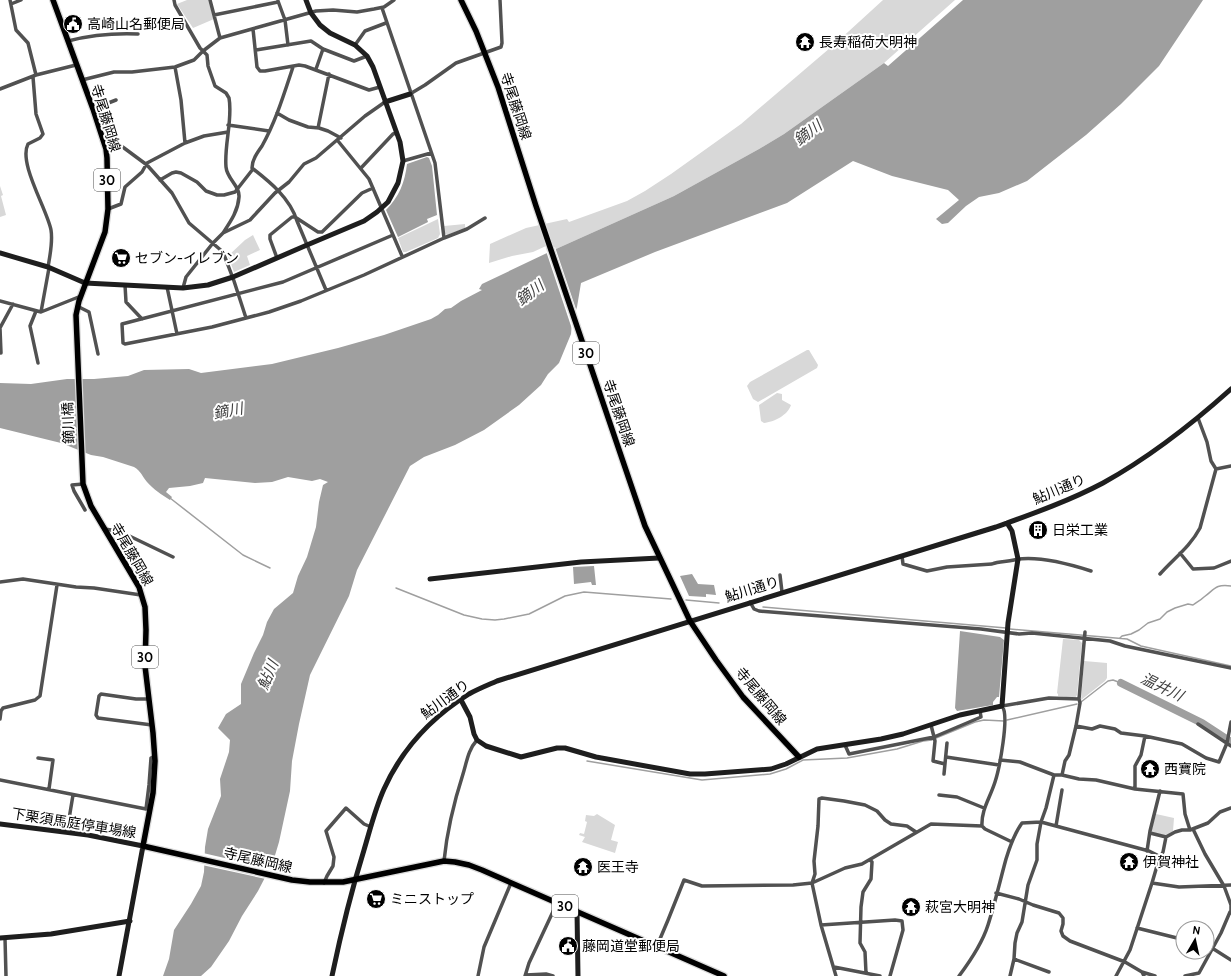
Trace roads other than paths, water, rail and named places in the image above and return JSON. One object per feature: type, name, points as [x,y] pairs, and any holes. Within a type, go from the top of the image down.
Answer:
[{"type":"main road","name":"寺尾藤岡線","points":[[53,0],[106,149],[108,209],[105,232],[78,307],[76,322],[78,364]]},
{"type":"main road","name":"寺尾藤岡線","points":[[461,0],[500,92],[539,216],[632,490],[645,526],[659,558],[690,621],[716,660],[743,697],[799,757]]},
{"type":"main road","name":"鏑川橋","points":[[78,364],[83,483]]},
{"type":"main road","name":"寺尾藤岡線","points":[[83,483],[91,506],[143,595],[146,616],[145,666],[154,756],[153,793],[144,846],[303,882],[324,883],[354,880],[444,861],[470,865],[724,976]]},
{"type":"street","points":[[22,0],[11,2],[16,30],[28,43],[35,76],[36,114],[43,134],[40,138],[28,144],[26,152],[32,182],[42,202],[51,227],[52,241],[41,312]]},
{"type":"street","points":[[174,0],[175,5],[206,55],[215,86],[226,93],[229,98],[226,168],[232,182],[238,189],[240,196],[236,214],[223,233],[213,243],[186,277],[183,288]]},
{"type":"street","points":[[210,0],[220,38]]},
{"type":"street","points":[[0,253],[49,267],[86,283],[183,288],[208,285],[233,277],[364,221],[382,208],[395,192],[400,178],[403,161],[402,149],[380,87],[367,56],[356,45],[325,29],[311,13],[306,0]]},
{"type":"street","points":[[82,80],[114,72],[132,72],[175,67],[194,60],[220,38],[311,13],[333,10],[357,12],[382,8],[394,0]]},
{"type":"street","points":[[223,233],[250,220],[275,193],[290,182],[304,164],[316,158],[339,140],[365,116],[385,102],[419,90],[456,63],[485,54],[502,46],[500,0]]},
{"type":"street","points":[[214,15],[278,1],[285,20],[288,45]]},
{"type":"street","points":[[382,8],[435,167],[444,238]]},
{"type":"street","points":[[356,45],[366,31],[386,23]]},
{"type":"street","points":[[253,29],[257,67],[260,71],[299,65],[316,69],[370,90],[380,87]]},
{"type":"street","points":[[68,41],[96,35],[138,34]]},
{"type":"street","points":[[256,50],[311,42],[322,49],[354,61],[367,56]]},
{"type":"street","points":[[316,69],[322,49]]},
{"type":"street","points":[[0,89],[35,76],[76,65]]},
{"type":"street","points":[[175,67],[181,100],[185,143]]},
{"type":"street","points":[[293,67],[277,113],[269,132],[252,163],[252,168],[279,191],[294,211],[326,290]]},
{"type":"street","points":[[318,128],[329,74]]},
{"type":"street","points":[[93,109],[116,100]]},
{"type":"street","points":[[277,113],[302,125],[328,131],[339,140],[367,176],[402,256]]},
{"type":"street","points":[[228,125],[269,132]]},
{"type":"street","points":[[108,209],[121,204],[126,184],[142,172],[147,163],[185,143],[204,136],[228,132]]},
{"type":"street","points":[[361,168],[396,132]]},
{"type":"street","points":[[106,149],[120,145],[146,165],[174,196],[189,223],[223,252],[239,294],[246,318]]},
{"type":"street","points":[[403,161],[431,153]]},
{"type":"street","points":[[160,180],[176,172],[181,173],[197,182],[206,191],[217,195],[229,194],[238,189],[253,169]]},
{"type":"street","points":[[295,216],[318,232],[322,232],[362,193],[373,188]]},
{"type":"street","points":[[277,258],[270,235],[295,216]]},
{"type":"street","points":[[393,235],[283,282],[173,312],[122,324],[123,343],[125,344],[177,334],[275,310],[326,290],[402,256],[468,229],[485,218]]},
{"type":"street","points":[[125,285],[126,302],[142,319]]},
{"type":"street","points":[[167,287],[177,334]]},
{"type":"street","points":[[0,301],[41,312],[81,296]]},
{"type":"street","points":[[1,353],[0,328],[13,304]]},
{"type":"street","points":[[78,307],[89,312],[98,354]]},
{"type":"street","points":[[36,311],[30,326],[38,364]]},
{"type":"street","name":"鮎川通り","points":[[332,976],[354,880],[371,827],[391,774],[407,750],[427,726],[470,693],[496,681],[1007,523],[1074,497],[1104,482],[1172,439],[1231,389]]},
{"type":"street","points":[[1160,574],[1169,563],[1190,544],[1200,528],[1216,469],[1211,461],[1207,442],[1198,418]]},
{"type":"street","points":[[1216,469],[1231,466]]},
{"type":"street","points":[[83,483],[72,485],[85,510]]},
{"type":"street","points":[[982,826],[984,808],[995,782],[999,765],[1006,722],[1004,709],[1002,706],[1008,623],[1018,559],[1012,531],[1007,523]]},
{"type":"street","points":[[104,529],[119,531],[173,557]]},
{"type":"street","points":[[1180,553],[1193,569],[1214,568],[1231,561]]},
{"type":"street","points":[[902,556],[903,564],[927,571],[947,567],[992,564],[1028,558],[1049,561],[1091,571]]},
{"type":"street","points":[[430,579],[581,562],[659,558]]},
{"type":"street","points":[[780,575],[782,592]]},
{"type":"street","points":[[0,582],[23,579],[57,585],[94,588],[143,595]]},
{"type":"street","points":[[0,719],[0,711],[3,708],[35,700],[40,696],[57,585]]},
{"type":"street","points":[[750,602],[754,609],[759,611],[1032,634],[1085,635],[1113,641],[1125,646],[1231,668]]},
{"type":"street","points":[[1062,775],[1065,761],[1069,755],[1080,703],[1079,700],[1085,635]]},
{"type":"street","points":[[149,699],[136,699],[101,694],[99,696],[96,715],[98,718],[152,725]]},
{"type":"street","points":[[461,700],[470,717],[477,740],[486,746],[521,757],[557,748],[565,748],[596,757],[690,774],[771,769],[786,764],[817,749],[881,739],[960,715],[1049,698],[1079,700]]},
{"type":"street","points":[[845,745],[849,754],[934,737],[981,717],[980,711]]},
{"type":"street","points":[[1076,726],[1092,729],[1100,726],[1115,729],[1121,733],[1145,736],[1182,744],[1206,758],[1220,762],[1229,744],[1231,722]]},
{"type":"street","points":[[1198,724],[1229,744]]},
{"type":"street","points":[[931,725],[935,742],[933,761],[945,764]]},
{"type":"street","points":[[1135,789],[1135,766],[1141,755],[1145,736]]},
{"type":"street","points":[[444,861],[446,837],[458,789],[471,747],[477,740]]},
{"type":"street","points":[[944,774],[948,743]]},
{"type":"street","points":[[0,780],[146,810],[150,785],[151,758],[154,756]]},
{"type":"street","points":[[946,757],[999,765]]},
{"type":"street","points":[[38,758],[53,760],[49,789]]},
{"type":"street","points":[[1000,760],[1020,762],[1054,775],[1096,780],[1135,789],[1183,794],[1185,814],[1205,854],[1224,886],[1231,905],[1231,912],[1215,943]]},
{"type":"street","points":[[1010,976],[1014,959],[1017,933],[1022,922],[1024,901],[1037,860],[1037,844],[1041,822],[1054,775]]},
{"type":"street","points":[[1056,826],[1062,790]]},
{"type":"street","points":[[1147,851],[1160,791]]},
{"type":"street","points":[[67,831],[73,795]]},
{"type":"street","points":[[939,795],[957,797],[984,808]]},
{"type":"street","points":[[836,976],[821,925],[812,883],[815,874],[814,861],[819,799],[822,798],[865,805],[877,811],[891,824],[907,826],[916,832]]},
{"type":"street","points":[[324,883],[334,863],[333,853],[326,834],[327,828],[346,808],[364,824],[371,827]]},
{"type":"street","points":[[1150,833],[1166,837],[1175,832],[1192,829],[1208,823],[1220,812],[1231,808]]},
{"type":"street","points":[[959,976],[975,954],[988,926],[996,893],[1012,842],[1016,830],[1022,823],[1041,822],[1147,851],[1157,855],[1159,859]]},
{"type":"street","name":"下栗須馬庭停車場線","points":[[0,824],[67,831],[144,846]]},
{"type":"street","points":[[657,946],[684,880],[702,886],[786,885],[812,883],[831,874],[862,864],[931,824],[982,826],[986,830],[1012,842]]},
{"type":"street","points":[[1116,976],[1125,962],[1130,950],[1159,859],[1163,852],[1166,837]]},
{"type":"street","points":[[119,976],[144,846]]},
{"type":"street","points":[[866,973],[865,952],[860,943],[861,907],[863,892],[871,879],[872,862],[870,860]]},
{"type":"street","points":[[478,976],[484,947],[512,883]]},
{"type":"street","points":[[1152,883],[1180,887],[1231,885]]},
{"type":"street","points":[[996,893],[1059,913],[1063,918],[1061,931],[1063,936],[1070,941],[1125,962],[1143,974],[1155,976]]},
{"type":"street","points":[[552,976],[546,974],[526,976],[529,963],[557,902]]},
{"type":"street","points":[[577,911],[578,976]]},
{"type":"street","points":[[821,925],[895,920],[902,921],[903,930],[890,976]]},
{"type":"street","points":[[6,976],[2,938],[50,934],[130,922]]},
{"type":"street","points":[[1137,928],[1175,938]]},
{"type":"street","points":[[1215,950],[1231,960]]},
{"type":"street","points":[[1014,959],[1049,972]]},
{"type":"street","points":[[1185,976],[1199,973],[1206,960]]},
{"type":"street","points":[[834,967],[880,976]]},
{"type":"water","points":[[963,0],[1203,0],[1159,66],[1121,104],[1086,135],[1027,181],[999,193],[979,197],[966,206],[948,223],[942,224],[936,219],[959,200],[948,190],[892,176],[853,161],[787,203],[655,252],[581,283],[577,307],[572,322],[571,334],[559,363],[548,374],[541,385],[519,405],[484,430],[455,445],[424,457],[410,466],[357,570],[349,596],[310,675],[292,761],[290,791],[273,862],[229,941],[211,967],[201,976],[163,976],[169,959],[174,930],[201,886],[204,872],[205,847],[208,829],[221,796],[220,779],[229,752],[230,740],[218,728],[226,714],[241,704],[241,684],[274,609],[293,593],[298,576],[307,557],[316,527],[323,485],[328,482],[320,479],[312,481],[288,477],[272,482],[255,483],[205,478],[203,483],[169,488],[166,492],[172,497],[170,500],[152,487],[134,467],[103,457],[91,455],[61,443],[0,428],[0,383],[31,384],[67,379],[94,379],[128,376],[144,370],[189,369],[201,373],[272,364],[384,335],[431,319],[445,309],[451,308],[482,290],[479,289],[482,284],[674,196],[759,149],[784,134],[884,63],[888,66]]},
{"type":"water","points":[[427,157],[429,158],[432,166],[437,215],[427,219],[428,222],[398,237],[386,210],[401,189],[407,164]]},
{"type":"water","points":[[594,566],[596,585],[592,585],[591,582],[574,584],[573,567]]},
{"type":"water","points":[[692,574],[698,584],[714,585],[716,595],[706,594],[706,597],[689,596],[680,576]]},
{"type":"water","points":[[960,631],[1000,637],[1004,640],[999,697],[997,697],[993,702],[993,705],[957,711],[955,708]]},
{"type":"waterway","points":[[170,498],[243,555],[270,568]]},
{"type":"waterway","points":[[1120,638],[1139,630],[1148,623],[1160,619],[1167,612],[1175,608],[1188,604],[1193,605],[1218,586],[1231,586]]},
{"type":"waterway","points":[[396,588],[464,615],[495,620],[529,614],[565,596],[584,592],[671,599]]},
{"type":"waterway","points":[[686,600],[719,603]]},
{"type":"waterway","points":[[763,607],[1006,628]]},
{"type":"waterway","points":[[1010,629],[1127,639],[1141,646],[1231,666]]},
{"type":"waterway","name":"温井川","points":[[1081,702],[1108,681],[1113,680],[1121,683]]},
{"type":"waterway","name":"温井川","points":[[1121,683],[1202,723],[1231,742]]},
{"type":"waterway","points":[[1007,720],[1077,704]]},
{"type":"waterway","points":[[936,738],[975,722],[984,720],[1004,721]]},
{"type":"waterway","points":[[587,761],[702,780],[770,774],[786,769],[803,760],[847,758],[897,749],[923,741],[932,740]]},
{"type":"place","name":"高崎山名郵便局","points":[[73,24]]},
{"type":"place","name":"長寿稲荷大明神","points":[[805,42]]},
{"type":"place","name":"セブン-イレブン","points":[[121,258]]},
{"type":"place","name":"日栄工業","points":[[1038,530]]},
{"type":"place","name":"西寶院","points":[[1150,769]]},
{"type":"place","name":"伊賀神社","points":[[1129,862]]},
{"type":"place","name":"医王寺","points":[[583,867]]},
{"type":"place","name":"ミニストップ","points":[[376,899]]},
{"type":"place","name":"萩宮大明神","points":[[911,907]]},
{"type":"place","name":"藤岡道堂郵便局","points":[[568,946]]},
{"type":"water label","name":"鏑川","points":[[808,133]]},
{"type":"water label","name":"鏑川","points":[[530,293]]},
{"type":"water label","name":"鏑川","points":[[228,411]]},
{"type":"water label","name":"鮎川","points":[[268,675]]}]
